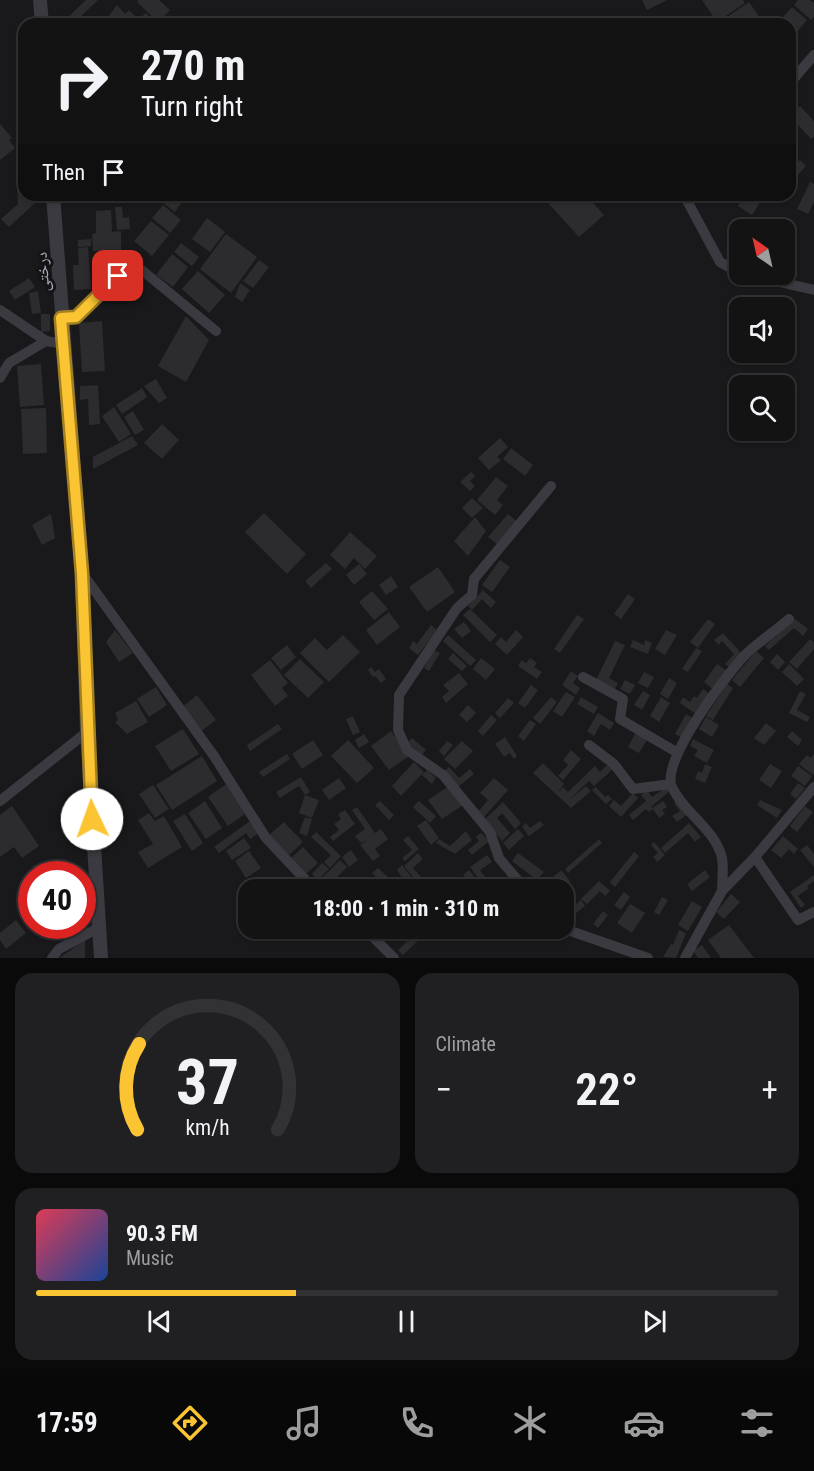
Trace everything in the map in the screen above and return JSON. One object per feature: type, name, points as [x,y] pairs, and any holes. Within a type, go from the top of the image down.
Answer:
[{"type":"street","points":[[40,0],[42,18]]},
{"type":"street","points":[[796,76],[814,55]]},
{"type":"street","name":"درختی","points":[[53,201],[82,573],[87,732],[101,958]]},
{"type":"street","points":[[687,201],[720,262],[729,267]]},
{"type":"street","points":[[61,318],[76,317],[132,262],[216,331]]},
{"type":"street","points":[[793,285],[814,290]]},
{"type":"street","points":[[0,310],[46,341],[63,344]]},
{"type":"street","points":[[0,378],[9,363],[46,341]]},
{"type":"street","points":[[517,879],[499,858],[490,832],[449,783],[442,775],[407,750],[398,730],[399,695],[457,608],[472,595],[474,579],[551,486]]},
{"type":"street","points":[[82,573],[214,756],[266,838],[305,879]]},
{"type":"street","points":[[722,891],[722,859],[715,842],[677,797],[670,784],[671,766],[699,716],[724,680],[747,654],[789,619]]},
{"type":"street","points":[[583,677],[624,700],[619,718],[678,753]]},
{"type":"street","points":[[0,801],[87,732]]},
{"type":"street","points":[[589,745],[614,764],[633,789],[670,784]]},
{"type":"street","points":[[685,958],[722,891],[755,857],[799,802],[814,787]]},
{"type":"street","points":[[755,857],[798,921],[814,912]]},
{"type":"street","points":[[52,958],[59,949],[99,928]]},
{"type":"street","points":[[574,932],[648,958]]},
{"type":"street","points":[[375,939],[394,958]]},
{"type":"building","points":[[86,0],[98,0],[79,18],[67,18]]},
{"type":"building","points":[[138,0],[159,0],[170,10],[162,18],[154,18],[137,2]]},
{"type":"building","points":[[642,0],[667,0],[647,10]]},
{"type":"building","points":[[702,0],[743,0],[745,3],[723,18],[714,18]]},
{"type":"building","points":[[798,0],[810,0],[814,3],[814,17],[811,20],[794,5]]},
{"type":"building","points":[[749,2],[760,18],[726,18]]},
{"type":"building","points":[[117,5],[125,14],[129,10],[136,17],[135,18],[107,18]]},
{"type":"building","points":[[792,7],[807,20],[796,33],[796,18],[782,18]]},
{"type":"building","points":[[146,13],[150,18],[140,18]]},
{"type":"building","points":[[800,106],[814,121],[814,137],[811,139],[796,123],[796,110]]},
{"type":"building","points":[[0,124],[12,138],[9,140],[15,148],[0,160]]},
{"type":"building","points":[[800,160],[806,166],[796,177],[796,164]]},
{"type":"building","points":[[18,165],[18,201],[37,201],[9,227],[1,219],[18,204],[16,166]]},
{"type":"building","points":[[810,182],[814,184],[814,202],[808,214],[797,209]]},
{"type":"building","points":[[164,201],[183,201],[175,212],[163,203]]},
{"type":"building","points":[[546,201],[591,201],[604,215],[579,237]]},
{"type":"building","points":[[741,201],[761,201],[752,215],[738,206]]},
{"type":"building","points":[[163,205],[181,220],[170,233],[152,218]]},
{"type":"building","points":[[115,207],[122,207],[123,218],[129,217],[130,229],[117,230]]},
{"type":"building","points":[[111,210],[112,232],[121,231],[121,250],[93,251],[92,234],[96,233],[96,211]]},
{"type":"building","points":[[207,218],[225,232],[210,252],[192,239]]},
{"type":"building","points":[[151,221],[169,235],[152,256],[134,241]]},
{"type":"building","points":[[226,234],[257,257],[231,293],[200,269]]},
{"type":"building","points":[[91,239],[91,246],[78,247],[78,240]]},
{"type":"building","points":[[181,243],[199,257],[192,266],[174,252]]},
{"type":"building","points":[[88,247],[91,289],[74,290],[73,265],[79,265],[78,248]]},
{"type":"building","points":[[172,254],[188,267],[173,287],[156,275]]},
{"type":"building","points":[[259,260],[269,267],[253,288],[243,281]]},
{"type":"building","points":[[198,271],[225,295],[209,313],[182,289]]},
{"type":"building","points":[[29,278],[35,287],[15,300],[9,291]]},
{"type":"building","points":[[240,283],[250,290],[242,302],[235,297]]},
{"type":"building","points":[[38,291],[41,313],[32,314],[29,293]]},
{"type":"building","points":[[41,314],[50,314],[50,331],[41,332]]},
{"type":"building","points":[[186,316],[209,340],[186,382],[158,366]]},
{"type":"building","points":[[102,321],[105,371],[82,372],[79,323]]},
{"type":"building","points":[[41,364],[44,405],[20,407],[17,366]]},
{"type":"building","points":[[156,379],[167,398],[159,403],[144,386]]},
{"type":"building","points":[[98,385],[100,424],[89,425],[88,399],[80,400],[80,386]]},
{"type":"building","points":[[142,388],[147,397],[122,414],[116,405]]},
{"type":"building","points":[[114,407],[131,434],[119,442],[102,416]]},
{"type":"building","points":[[46,408],[47,453],[23,454],[21,409]]},
{"type":"building","points":[[133,411],[144,430],[135,435],[124,417]]},
{"type":"building","points":[[162,424],[179,440],[162,459],[144,443]]},
{"type":"building","points":[[132,436],[138,445],[93,469],[93,457]]},
{"type":"building","points":[[500,438],[508,447],[497,457],[501,460],[489,470],[478,458]]},
{"type":"building","points":[[511,448],[533,465],[525,476],[503,459]]},
{"type":"building","points":[[471,472],[475,476],[470,481],[475,486],[470,491],[460,482]]},
{"type":"building","points":[[496,477],[508,486],[497,500],[503,505],[495,515],[477,500]]},
{"type":"building","points":[[472,498],[483,508],[472,518],[462,508]]},
{"type":"building","points":[[264,513],[306,554],[287,574],[245,532]]},
{"type":"building","points":[[51,514],[55,538],[42,545],[32,525]]},
{"type":"building","points":[[508,514],[519,523],[499,546],[488,537]]},
{"type":"building","points":[[475,517],[486,531],[468,556],[454,541]]},
{"type":"building","points":[[350,532],[377,556],[365,569],[354,558],[345,569],[330,555]]},
{"type":"building","points":[[500,560],[510,567],[492,592],[482,585]]},
{"type":"building","points":[[326,563],[332,569],[311,588],[305,581]]},
{"type":"building","points":[[359,564],[367,574],[354,585],[346,575]]},
{"type":"building","points":[[438,567],[455,592],[427,612],[409,587]]},
{"type":"building","points":[[391,576],[398,587],[386,595],[379,585]]},
{"type":"building","points":[[483,590],[496,602],[491,608],[482,599],[472,610],[468,606]]},
{"type":"building","points":[[372,591],[388,609],[374,620],[359,602]]},
{"type":"building","points":[[628,594],[635,599],[621,619],[614,614]]},
{"type":"building","points":[[470,609],[497,635],[490,642],[463,615]]},
{"type":"building","points":[[389,612],[400,627],[377,645],[366,630]]},
{"type":"building","points":[[577,615],[584,619],[560,653],[554,649]]},
{"type":"building","points":[[708,619],[715,624],[698,648],[690,642]]},
{"type":"building","points":[[795,619],[808,629],[803,636],[794,628],[769,650],[765,646]]},
{"type":"building","points":[[464,622],[471,631],[462,638],[454,629]]},
{"type":"building","points":[[431,625],[437,630],[418,655],[409,648],[413,641],[417,644]]},
{"type":"building","points":[[115,630],[133,653],[119,662],[106,642]]},
{"type":"building","points":[[516,630],[523,637],[507,655],[495,644],[501,637],[506,642]]},
{"type":"building","points":[[666,630],[677,635],[665,655],[655,649]]},
{"type":"building","points":[[723,633],[742,654],[730,668],[725,664],[734,654],[722,641],[719,645],[714,640]]},
{"type":"building","points":[[343,635],[360,652],[329,682],[300,653],[315,638],[327,650]]},
{"type":"building","points":[[448,635],[476,660],[470,666],[443,641]]},
{"type":"building","points":[[810,639],[814,642],[814,649],[797,669],[789,662]]},
{"type":"building","points":[[633,640],[644,645],[645,640],[652,643],[648,654],[630,647]]},
{"type":"building","points":[[615,641],[625,645],[609,678],[618,683],[614,691],[595,682]]},
{"type":"building","points":[[287,645],[296,657],[281,670],[271,658]]},
{"type":"building","points":[[696,648],[702,651],[688,672],[682,669]]},
{"type":"building","points":[[434,650],[440,653],[429,671],[424,668]]},
{"type":"building","points":[[756,651],[764,658],[740,687],[732,680]]},
{"type":"building","points":[[453,653],[467,666],[462,671],[448,659]]},
{"type":"building","points":[[777,654],[785,662],[778,670],[770,662]]},
{"type":"building","points":[[481,658],[495,669],[486,680],[473,669]]},
{"type":"building","points":[[530,658],[537,663],[534,667],[542,672],[537,679],[518,666],[522,660],[526,663]]},
{"type":"building","points":[[300,659],[324,682],[308,698],[284,675]]},
{"type":"building","points":[[270,660],[288,683],[282,688],[288,696],[275,706],[251,675]]},
{"type":"building","points":[[717,664],[727,671],[714,690],[704,682]]},
{"type":"building","points":[[789,664],[804,679],[797,686],[782,672]]},
{"type":"building","points":[[371,667],[375,672],[379,669],[386,679],[381,683],[375,676],[373,677],[368,670]]},
{"type":"building","points":[[571,671],[578,676],[573,683],[580,688],[576,695],[562,685]]},
{"type":"building","points":[[644,672],[654,677],[648,688],[638,683]]},
{"type":"building","points":[[459,673],[468,684],[446,703],[442,697],[449,691],[443,685]]},
{"type":"building","points":[[669,678],[677,683],[668,699],[660,694]]},
{"type":"building","points":[[625,680],[635,685],[630,694],[620,689]]},
{"type":"building","points":[[727,684],[733,688],[713,720],[706,716]]},
{"type":"building","points":[[531,685],[538,690],[525,708],[518,703]]},
{"type":"building","points":[[156,687],[167,705],[149,717],[137,699]]},
{"type":"building","points":[[703,689],[710,694],[696,714],[680,703],[683,697],[690,702],[694,696],[697,698]]},
{"type":"building","points":[[643,691],[650,695],[642,710],[634,705]]},
{"type":"building","points":[[800,691],[806,694],[797,710],[810,717],[807,722],[789,713]]},
{"type":"building","points":[[566,692],[575,697],[562,717],[553,711]]},
{"type":"building","points":[[197,695],[216,720],[201,731],[182,707]]},
{"type":"building","points":[[551,697],[557,702],[540,724],[533,718]]},
{"type":"building","points":[[581,697],[598,707],[594,714],[577,704]]},
{"type":"building","points":[[661,697],[670,703],[659,722],[650,716]]},
{"type":"building","points":[[508,698],[514,703],[500,718],[495,713]]},
{"type":"building","points":[[136,701],[148,722],[127,734],[115,722],[118,720],[115,713]]},
{"type":"building","points":[[468,705],[476,713],[467,722],[459,715]]},
{"type":"building","points":[[598,713],[614,723],[610,730],[601,724],[594,736],[587,731]]},
{"type":"building","points":[[686,714],[694,719],[682,738],[675,734]]},
{"type":"building","points":[[491,715],[497,720],[483,736],[478,731]]},
{"type":"building","points":[[353,716],[360,732],[353,735],[346,719]]},
{"type":"building","points":[[706,717],[719,725],[712,737],[699,729]]},
{"type":"building","points":[[530,720],[536,724],[524,741],[518,736]]},
{"type":"building","points":[[766,723],[776,731],[764,745],[754,738]]},
{"type":"building","points":[[278,724],[282,729],[250,751],[247,745]]},
{"type":"building","points":[[183,729],[199,754],[171,771],[155,746]]},
{"type":"building","points":[[391,731],[409,756],[389,770],[371,746]]},
{"type":"building","points":[[792,731],[802,740],[798,746],[787,737]]},
{"type":"building","points":[[636,732],[648,738],[639,753],[628,747]]},
{"type":"building","points":[[364,734],[369,742],[359,748],[355,740]]},
{"type":"building","points":[[505,737],[517,756],[514,759],[510,753],[504,757],[495,744]]},
{"type":"building","points":[[412,738],[426,750],[421,756],[407,743]]},
{"type":"building","points":[[693,739],[714,750],[707,763],[694,756],[698,750],[690,746]]},
{"type":"building","points":[[313,740],[323,755],[302,769],[292,754]]},
{"type":"building","points":[[348,740],[374,768],[357,783],[331,756]]},
{"type":"building","points":[[447,741],[453,745],[444,756],[439,751]]},
{"type":"building","points":[[462,741],[473,751],[455,769],[444,759]]},
{"type":"building","points":[[571,750],[581,759],[563,780],[558,776],[568,765],[563,760]]},
{"type":"building","points":[[287,754],[290,759],[263,777],[259,772]]},
{"type":"building","points":[[814,754],[813,775],[799,764],[807,755],[811,758]]},
{"type":"building","points":[[202,756],[217,781],[172,810],[156,785]]},
{"type":"building","points":[[414,762],[424,772],[401,796],[392,786]]},
{"type":"building","points":[[543,763],[564,784],[558,792],[563,787],[568,792],[595,766],[600,772],[608,764],[613,769],[594,786],[589,781],[569,800],[586,786],[591,791],[571,808],[533,773]]},
{"type":"building","points":[[705,764],[712,767],[705,783],[695,779],[698,771],[702,773]]},
{"type":"building","points":[[770,764],[782,771],[771,788],[759,780]]},
{"type":"building","points":[[798,766],[812,776],[805,786],[791,776]]},
{"type":"building","points":[[449,767],[459,778],[470,769],[474,774],[457,788],[444,771]]},
{"type":"building","points":[[427,770],[436,778],[432,784],[422,775]]},
{"type":"building","points":[[301,777],[310,792],[305,795],[299,786],[280,798],[276,792]]},
{"type":"building","points":[[339,778],[346,788],[329,800],[322,790]]},
{"type":"building","points":[[494,778],[508,790],[484,817],[478,812],[488,800],[480,793]]},
{"type":"building","points":[[798,783],[805,788],[796,799],[790,794]]},
{"type":"building","points":[[226,784],[245,814],[228,826],[208,797]]},
{"type":"building","points":[[153,785],[169,809],[155,818],[139,794]]},
{"type":"building","points":[[449,786],[463,805],[442,819],[428,800]]},
{"type":"building","points":[[668,786],[671,790],[651,807],[653,809],[649,812],[646,809],[633,820],[629,815],[646,801],[641,795],[647,790],[652,797]]},
{"type":"building","points":[[596,787],[605,797],[608,795],[612,799],[606,804],[592,790]]},
{"type":"building","points":[[633,793],[638,798],[621,817],[609,806],[614,800],[621,806]]},
{"type":"building","points":[[305,795],[319,800],[312,818],[299,813]]},
{"type":"building","points":[[678,800],[688,814],[677,822],[672,816],[680,811],[674,803]]},
{"type":"building","points":[[760,800],[782,810],[777,818],[757,805]]},
{"type":"building","points":[[205,801],[222,828],[206,839],[188,813]]},
{"type":"building","points":[[380,801],[394,815],[389,820],[375,805]]},
{"type":"building","points":[[419,801],[436,816],[430,823],[413,807]]},
{"type":"building","points":[[663,801],[667,807],[662,810],[665,814],[659,818],[652,808]]},
{"type":"building","points":[[503,802],[521,823],[515,829],[502,813],[497,818],[510,833],[502,841],[484,820]]},
{"type":"building","points":[[12,806],[39,846],[22,858],[14,847],[0,857],[0,815]]},
{"type":"building","points":[[805,806],[813,812],[797,832],[790,826]]},
{"type":"building","points":[[357,807],[375,833],[381,829],[388,839],[375,849],[380,856],[373,861],[360,845],[367,840],[361,843],[355,836],[365,829],[352,810]]},
{"type":"building","points":[[345,810],[355,824],[333,841],[330,837],[339,830],[334,824],[341,819],[338,814]]},
{"type":"building","points":[[149,813],[155,821],[164,816],[182,847],[148,868],[138,852],[153,844],[138,820]]},
{"type":"building","points":[[185,814],[203,843],[192,851],[173,821]]},
{"type":"building","points":[[305,817],[312,819],[307,836],[299,833]]},
{"type":"building","points":[[426,820],[439,838],[431,845],[417,826]]},
{"type":"building","points":[[250,821],[259,833],[250,839],[246,833],[219,853],[214,847]]},
{"type":"building","points":[[540,821],[544,825],[529,836],[522,827],[526,823],[530,828]]},
{"type":"building","points":[[284,822],[303,842],[288,856],[269,835]]},
{"type":"building","points":[[689,823],[701,837],[695,842],[688,833],[665,853],[661,848]]},
{"type":"building","points":[[518,829],[524,836],[509,850],[503,843]]},
{"type":"building","points":[[466,831],[472,840],[455,854],[436,843],[439,839],[450,846]]},
{"type":"building","points":[[316,832],[341,856],[330,868],[324,862],[331,855],[311,837]]},
{"type":"building","points":[[481,833],[489,841],[472,855],[468,850],[479,841],[476,837]]},
{"type":"building","points":[[408,836],[419,849],[405,861],[402,858],[412,850],[403,840]]},
{"type":"building","points":[[783,836],[798,849],[794,854],[789,849],[781,858],[771,850]]},
{"type":"building","points":[[244,838],[251,848],[232,860],[226,851]]},
{"type":"building","points":[[599,839],[602,843],[568,873],[565,869]]},
{"type":"building","points":[[654,842],[665,855],[657,862],[653,857],[658,853],[651,845]]},
{"type":"building","points":[[807,845],[814,854],[814,867],[800,850]]},
{"type":"building","points":[[303,847],[318,863],[306,874],[291,858]]},
{"type":"building","points":[[351,850],[358,860],[349,867],[342,857]]},
{"type":"building","points":[[249,851],[261,868],[246,878],[235,861]]},
{"type":"building","points":[[634,852],[639,856],[615,887],[610,882]]},
{"type":"building","points":[[418,853],[423,859],[413,868],[422,878],[415,879],[404,866]]},
{"type":"building","points":[[518,853],[544,872],[536,879],[512,861]]},
{"type":"building","points":[[487,855],[492,862],[480,870],[485,879],[479,879],[470,867]]},
{"type":"building","points":[[340,860],[347,867],[335,879],[321,879]]},
{"type":"building","points":[[322,863],[329,869],[319,879],[312,874]]},
{"type":"building","points":[[402,865],[413,879],[403,879],[397,870]]},
{"type":"building","points":[[378,868],[388,877],[378,879],[372,873]]},
{"type":"building","points":[[469,870],[476,879],[466,879],[463,875]]},
{"type":"building","points":[[561,870],[568,879],[551,879]]},
{"type":"building","points":[[705,870],[710,877],[692,891],[687,884]]},
{"type":"building","points":[[814,875],[814,881],[807,886],[809,888],[798,896],[805,905],[801,908],[790,892]]},
{"type":"building","points":[[599,881],[610,891],[605,896],[600,891],[587,904],[581,899]]},
{"type":"building","points":[[624,892],[630,897],[621,910],[614,905]]},
{"type":"building","points":[[731,894],[740,902],[724,919],[716,912]]},
{"type":"building","points":[[662,897],[668,900],[659,915],[654,912]]},
{"type":"building","points":[[581,900],[585,906],[574,915],[574,906]]},
{"type":"building","points":[[692,901],[702,907],[688,931],[678,925]]},
{"type":"building","points":[[630,904],[645,913],[632,933],[617,923]]},
{"type":"building","points":[[603,911],[608,915],[598,928],[593,924]]},
{"type":"building","points":[[16,920],[18,923],[18,939],[6,949],[0,940],[0,933]]},
{"type":"building","points":[[729,925],[754,958],[721,958],[708,940]]},
{"type":"building","points":[[679,930],[686,933],[676,958],[663,957],[671,944],[673,945]]},
{"type":"building","points":[[410,939],[420,939],[403,955],[398,950]]},
{"type":"building","points":[[85,940],[85,958],[59,958]]},
{"type":"building","points":[[702,945],[711,958],[698,958],[693,951]]},
{"type":"route","points":[[92,819],[82,573],[61,318],[76,317],[118,276]]}]
